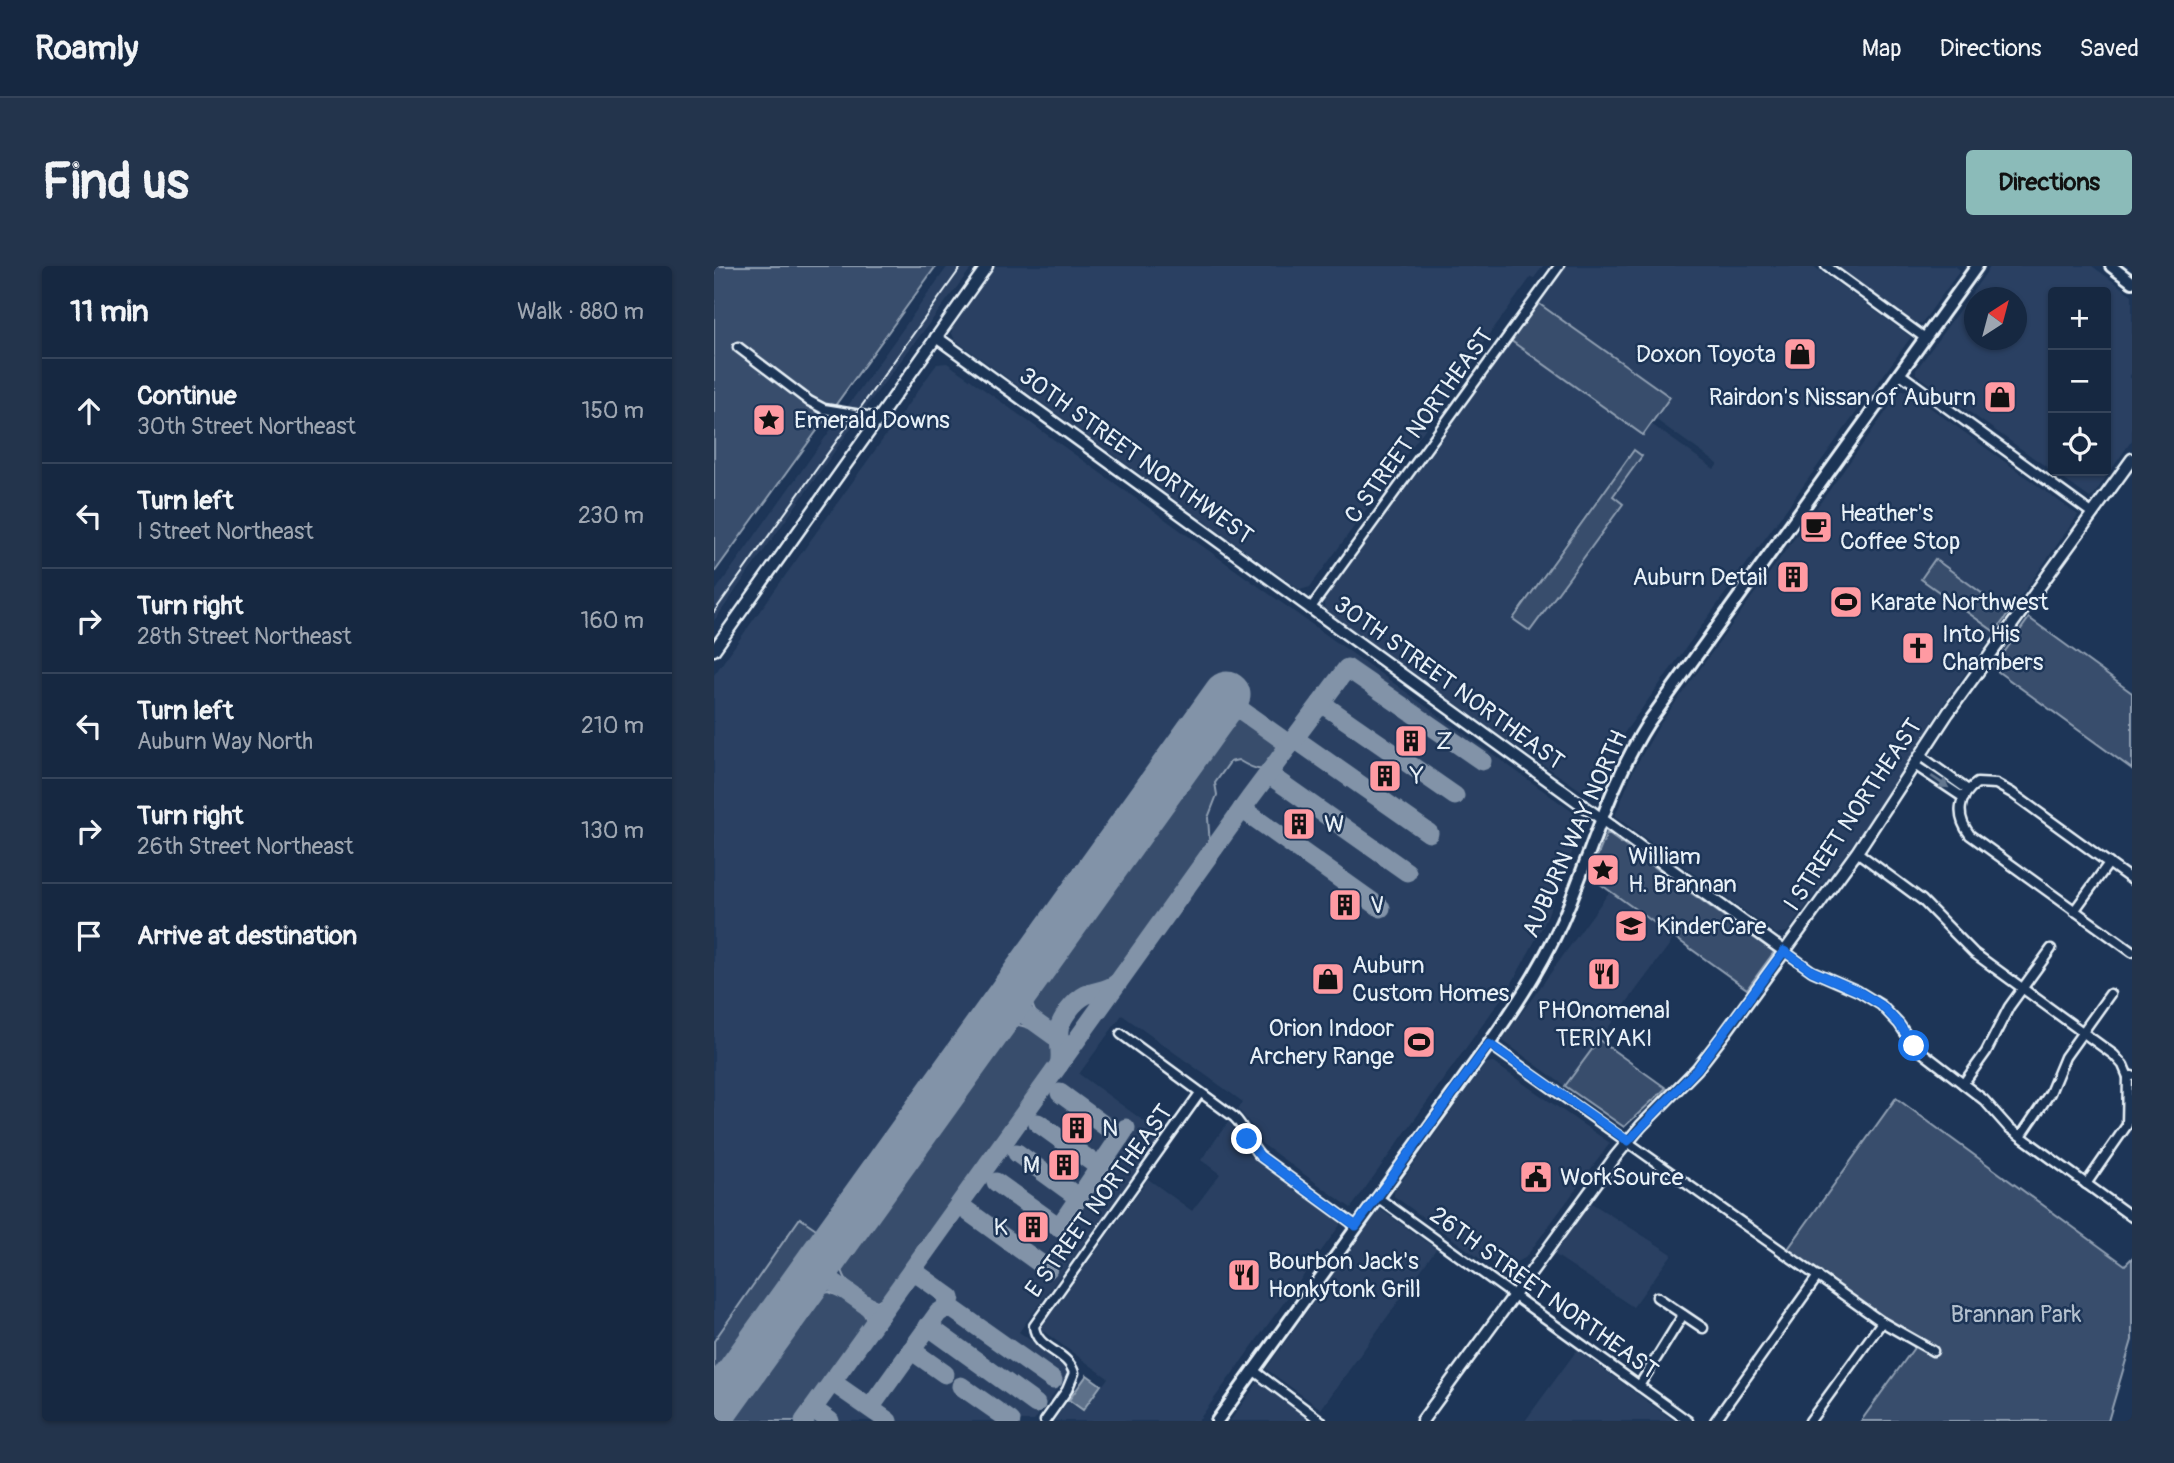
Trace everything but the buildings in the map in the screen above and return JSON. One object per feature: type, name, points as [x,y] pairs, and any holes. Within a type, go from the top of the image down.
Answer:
[{"type":"main road","name":"AUBURN WAY NORTH","points":[[1216,1421],[1489,1044],[1532,979],[1569,905],[1622,767],[1648,723],[1977,266]]},
{"type":"main road","points":[[2111,266],[2132,282]]},
{"type":"street","points":[[714,650],[987,266]]},
{"type":"street","name":"C STREET NORTHEAST","points":[[1310,609],[1559,266]]},
{"type":"street","points":[[1826,266],[1925,338]]},
{"type":"street","name":"30TH STREET NORTHWEST","points":[[936,337],[1310,609]]},
{"type":"street","points":[[737,347],[809,401],[824,409],[879,418]]},
{"type":"street","points":[[1899,373],[2093,514]]},
{"type":"street","name":"I STREET NORTHEAST","points":[[1422,1421],[1628,1141],[1697,1069],[1857,852],[1948,713],[2132,459]]},
{"type":"street","name":"30TH STREET NORTHEAST","points":[[1310,609],[1812,971],[1858,991],[1881,1005],[1899,1024],[1914,1046],[1984,1100],[2008,1127],[2132,1217]]},
{"type":"street","points":[[1919,761],[1966,794]]},
{"type":"street","points":[[2132,880],[2003,787],[1977,783],[1961,803],[1960,818],[1970,835],[2132,953]]},
{"type":"street","points":[[1857,852],[1931,907],[1965,946],[2119,1059],[2130,1077],[2130,1126],[2086,1184]]},
{"type":"street","points":[[2074,911],[2109,863]]},
{"type":"street","points":[[1963,1084],[1986,1052],[1999,1024],[2022,988],[2051,949]]},
{"type":"street","points":[[2021,1136],[2046,1101],[2065,1057],[2110,994]]},
{"type":"street","points":[[1121,1034],[1240,1122],[1249,1143],[1260,1156],[1356,1226]]},
{"type":"street","points":[[1489,1044],[1882,1322],[1933,1351]]},
{"type":"street","name":"E STREET NORTHEAST","points":[[1045,1421],[1067,1390],[1074,1373],[1065,1357],[1044,1344],[1034,1333],[1036,1321],[1200,1093]]},
{"type":"street","name":"26TH STREET NORTHEAST","points":[[1377,1197],[1688,1421]]},
{"type":"street","points":[[1715,1421],[1818,1276]]},
{"type":"street","points":[[1657,1297],[1703,1328]]},
{"type":"street","points":[[1639,1386],[1684,1315]]},
{"type":"street","points":[[1810,1421],[1882,1322]]},
{"type":"street","points":[[1253,1370],[1321,1421]]},
{"type":"shaded area","points":[[948,266],[973,266],[871,400],[714,621],[714,593]]},
{"type":"shaded area","points":[[996,266],[1543,266],[1534,278],[1531,277],[1475,354],[1478,356],[1310,587],[1300,590],[955,340],[952,328]]},
{"type":"shaded area","points":[[1565,266],[1813,266],[1911,337],[1619,740],[1592,790],[1585,793],[1499,735],[1325,609],[1324,605],[1324,600],[1510,340],[1643,435],[1651,424],[1714,469],[1718,464],[1655,419],[1669,396],[1538,303]],"holes":[[[1633,449],[1643,456],[1614,496],[1624,504],[1530,632],[1511,619]]]},
{"type":"shaded area","points":[[1835,266],[1955,266],[1960,270],[1922,323],[1914,323]]},
{"type":"shaded area","points":[[1991,266],[2092,266],[2132,295],[2132,373],[2129,377],[2132,379],[2132,440],[2111,470],[2111,287],[2048,287],[2048,468],[1916,374],[1916,370],[1964,303],[1964,350],[2027,350],[2027,287],[1976,287]]},
{"type":"shaded area","points":[[947,363],[1581,818],[1583,824],[1544,924],[1511,985],[1351,1208],[1261,1143],[1259,1135],[1238,1109],[1243,1102],[1122,1015],[1079,1074],[1163,1135],[1019,1332],[1066,1365],[1066,1377],[1034,1421],[714,1421],[714,675],[937,364]]},
{"type":"shaded area","points":[[1906,390],[2078,515],[2009,613],[1936,560],[1922,579],[1995,632],[1944,703],[1880,807],[1787,932],[1776,934],[1615,816],[1634,769],[1660,724],[1901,391]]},
{"type":"shaded area","points":[[2059,476],[2107,476],[2090,498]]},
{"type":"shaded area","points":[[1610,891],[1675,937],[1565,1086],[1502,1040]]},
{"type":"shaded area","points":[[1492,1062],[1610,1143],[1525,1258],[1511,1264],[1483,1261],[1394,1196],[1394,1192],[1486,1063]]},
{"type":"shaded area","points":[[1229,1121],[1247,1154],[1337,1217],[1340,1225],[1198,1421],[1054,1421],[1068,1401],[1083,1412],[1108,1378],[1040,1329],[1148,1179],[1192,1211],[1220,1174],[1201,1160]]},
{"type":"shaded area","points":[[1588,1201],[1672,1254],[1633,1307],[1551,1252]]},
{"type":"shaded area","points":[[1380,1209],[1436,1249],[1321,1409],[1266,1369]]},
{"type":"shaded area","points":[[1577,1350],[1674,1421],[1525,1421]]},
{"type":"shaded area","points":[[1087,1375],[1101,1385],[1083,1410],[1069,1400]]},
{"type":"shaded area","points":[[1258,1382],[1311,1421],[1230,1421]]},
{"type":"green space","name":"Emerald Downs","points":[[714,266],[936,266],[714,573]]},
{"type":"green space","points":[[1538,303],[1670,397],[1643,435],[1510,340]]},
{"type":"green space","points":[[1634,450],[1642,456],[1613,496],[1623,504],[1530,631],[1513,619]]},
{"type":"green space","points":[[1935,559],[2009,613],[1995,632],[1921,579]]},
{"type":"green space","points":[[2029,618],[2132,693],[2132,769],[1993,668]]},
{"type":"green space","points":[[1233,710],[1272,736],[1282,748],[1278,757],[1264,769],[1253,768],[1238,760],[1230,762],[1215,783],[1217,795],[1208,818],[1210,846],[1115,979],[1108,984],[1087,988],[1079,993],[1055,1025],[1044,1021],[1033,1007],[1033,990]]},
{"type":"green space","points":[[1607,833],[1774,952],[1747,989],[1589,876]]},
{"type":"green space","points":[[1014,1024],[1042,1034],[1052,1044],[1056,1058],[888,1294],[877,1301],[862,1294],[846,1280],[841,1257],[1002,1033]]},
{"type":"green space","points":[[1599,1040],[1666,1088],[1624,1127],[1565,1086]]},
{"type":"green space","name":"Brannan Park","points":[[1896,1098],[2125,1265],[2132,1258],[2132,1340],[2108,1421],[1861,1421],[1916,1345],[1785,1253]]},
{"type":"green space","points":[[800,1218],[825,1235],[714,1390],[714,1341]]},
{"type":"green space","points":[[829,1292],[856,1306],[867,1320],[796,1421],[723,1421],[808,1302]]},
{"type":"taxiway","points":[[804,1421],[1250,798],[1347,668],[1482,761]]},
{"type":"taxiway","points":[[1224,698],[1290,745]]},
{"type":"taxiway","points":[[1321,703],[1455,796]]},
{"type":"taxiway","points":[[1295,739],[1429,833]]},
{"type":"taxiway","points":[[1268,774],[1407,872]]},
{"type":"taxiway","points":[[1242,809],[1381,908]]},
{"type":"taxiway","points":[[1059,1065],[1059,1030],[1069,1010],[1086,995],[1117,983]]},
{"type":"taxiway","points":[[1006,1001],[1067,1045]]},
{"type":"taxiway","points":[[1060,1093],[1120,1137]]},
{"type":"taxiway","points":[[1038,1123],[1099,1167]]},
{"type":"taxiway","points":[[996,1182],[1059,1227],[1126,1128]]},
{"type":"taxiway","points":[[1017,1153],[1079,1198]]},
{"type":"taxiway","points":[[959,1205],[1048,1269]]},
{"type":"taxiway","points":[[815,1269],[880,1315]]},
{"type":"taxiway","points":[[870,1408],[951,1298],[912,1270]]},
{"type":"taxiway","points":[[947,1305],[1053,1380]]},
{"type":"taxiway","points":[[928,1326],[1036,1404]]},
{"type":"taxiway","points":[[911,1350],[945,1374]]},
{"type":"taxiway","points":[[832,1382],[888,1421]]},
{"type":"taxiway","points":[[961,1386],[1011,1421]]},
{"type":"taxiway","points":[[813,1409],[830,1421]]},
{"type":"runway","points":[[714,1410],[1227,695]]},
{"type":"railway","points":[[714,612],[962,266]]},
{"type":"place","name":"Doxon Toyota","points":[[1800,354]]},
{"type":"place","name":"Rairdon's Nissan of Auburn","points":[[2000,397]]},
{"type":"place","name":"Emerald Downs","points":[[769,420]]},
{"type":"place","name":"Heather's Coffee Stop","points":[[1816,527]]},
{"type":"place","name":"Auburn Detail","points":[[1793,577]]},
{"type":"place","name":"Karate Northwest","points":[[1846,602]]},
{"type":"place","name":"Into His Chambers","points":[[1918,648]]},
{"type":"place","name":"Z","points":[[1411,741]]},
{"type":"place","name":"Y","points":[[1385,776]]},
{"type":"place","name":"W","points":[[1299,824]]},
{"type":"place","name":"William H. Brannan","points":[[1603,870]]},
{"type":"place","name":"V","points":[[1345,905]]},
{"type":"place","name":"KinderCare","points":[[1631,926]]},
{"type":"place","name":"PHOnomenal TERIYAKI","points":[[1604,974]]},
{"type":"place","name":"Auburn Custom Homes","points":[[1328,979]]},
{"type":"place","name":"Orion Indoor Archery Range","points":[[1419,1042]]},
{"type":"place","name":"N","points":[[1077,1128]]},
{"type":"place","name":"M","points":[[1064,1165]]},
{"type":"place","name":"WorkSource","points":[[1536,1177]]},
{"type":"place","name":"K","points":[[1033,1227]]},
{"type":"place","name":"Bourbon Jack's Honkytonk Grill","points":[[1244,1275]]},
{"type":"route","points":[[1247,1139],[1260,1156],[1356,1226],[1489,1044],[1628,1141],[1697,1069],[1784,951],[1812,971],[1858,991],[1881,1005],[1892,1015],[1914,1046]]}]
